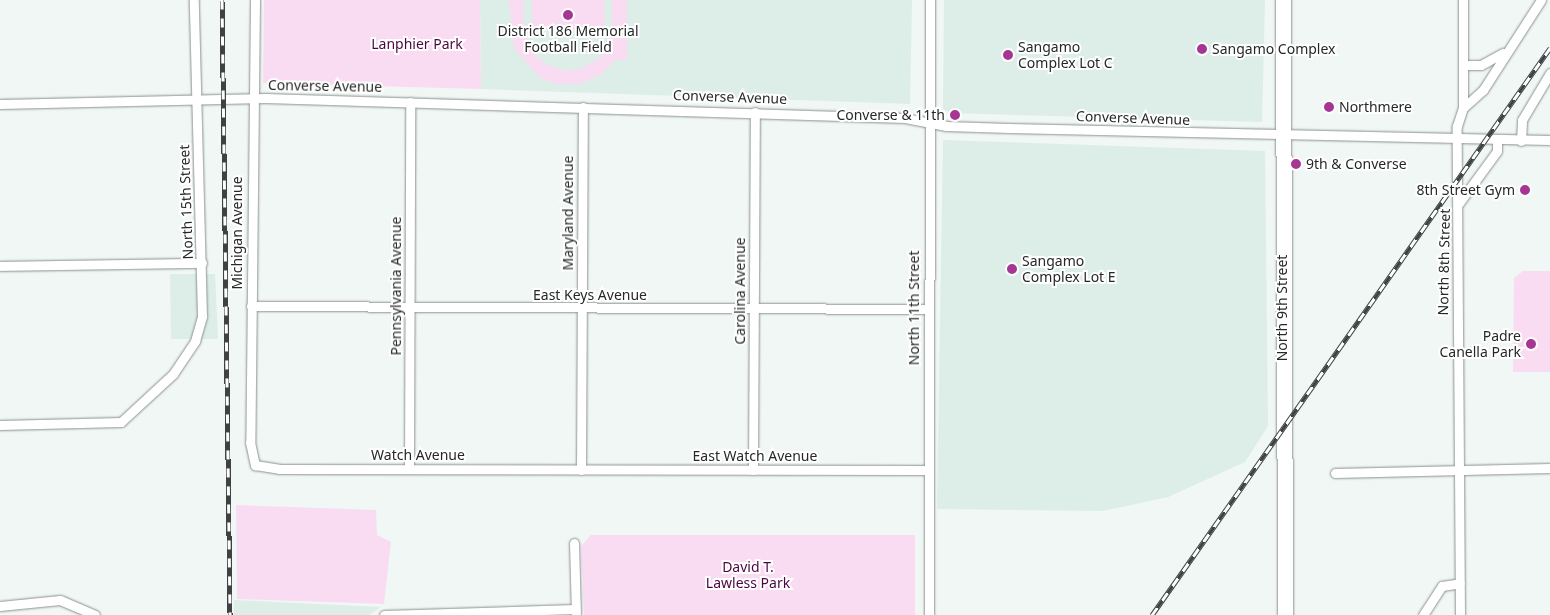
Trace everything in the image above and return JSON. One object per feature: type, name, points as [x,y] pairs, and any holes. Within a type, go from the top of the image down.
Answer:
[{"type":"main road","name":"North 9th Street","points":[[1283,0],[1281,136],[1285,615]]},
{"type":"street","name":"North 15th Street","points":[[0,425],[118,422],[158,390],[187,357],[200,329],[202,263],[194,0]]},
{"type":"street","name":"Michigan Avenue","points":[[255,0],[252,98],[250,442],[255,465]]},
{"type":"street","name":"North 11th Street","points":[[929,615],[928,120],[930,0]]},
{"type":"street","name":"North 8th Street","points":[[1460,615],[1458,141],[1463,108],[1463,0]]},
{"type":"street","points":[[1463,108],[1483,90],[1507,49],[1541,0]]},
{"type":"street","points":[[1462,65],[1495,60],[1507,49]]},
{"type":"street","points":[[1521,141],[1522,120],[1550,73]]},
{"type":"street","name":"Converse Avenue","points":[[0,104],[196,101],[252,98],[755,112],[928,120],[946,126],[1458,141],[1550,140]]},
{"type":"street","name":"Pennsylvania Avenue","points":[[409,469],[410,102]]},
{"type":"street","name":"Maryland Avenue","points":[[581,470],[583,107]]},
{"type":"street","name":"Carolina Avenue","points":[[753,470],[755,112]]},
{"type":"street","points":[[1458,203],[1497,151],[1497,141]]},
{"type":"street","points":[[0,266],[202,263]]},
{"type":"street","name":"East Keys Avenue","points":[[251,306],[928,309]]},
{"type":"street","name":"Watch Avenue","points":[[255,465],[272,469],[581,470]]},
{"type":"street","points":[[1334,473],[1550,468]]},
{"type":"street","name":"East Watch Avenue","points":[[581,470],[929,470]]},
{"type":"street","points":[[384,615],[576,612],[574,543]]},
{"type":"street","points":[[1423,615],[1442,586],[1460,583]]},
{"type":"street","points":[[0,606],[41,601],[74,603],[95,615]]},
{"type":"shaded area","points":[[480,0],[912,0],[910,104],[481,89]]},
{"type":"shaded area","points":[[944,0],[1265,0],[1262,122],[950,113],[943,109]]},
{"type":"shaded area","points":[[943,140],[1265,151],[1268,426],[1245,462],[1168,497],[1103,511],[937,509]]},
{"type":"shaded area","points":[[170,274],[215,274],[218,339],[171,339]]},
{"type":"shaded area","points":[[234,600],[381,607],[369,615],[234,615]]},
{"type":"green space","name":"Lanphier Park","points":[[264,0],[480,0],[481,89],[263,83]]},
{"type":"green space","points":[[509,0],[523,0],[524,30],[533,53],[545,64],[564,71],[583,68],[601,57],[612,35],[612,0],[627,0],[627,60],[616,60],[600,75],[582,83],[557,84],[539,77],[514,48]]},
{"type":"green space","name":"District 186 Memorial Football Field","points":[[532,0],[604,0],[605,30],[532,31]]},
{"type":"green space","name":"Padre Canella Park","points":[[1523,271],[1550,271],[1550,372],[1513,372],[1514,278]]},
{"type":"green space","points":[[236,505],[376,510],[377,535],[391,542],[384,604],[237,599]]},
{"type":"green space","name":"David T. Lawless Park","points":[[591,535],[915,535],[915,615],[584,615],[581,546]]},
{"type":"railway","points":[[222,0],[230,615]]},
{"type":"railway","points":[[1152,615],[1550,48]]},
{"type":"place","name":"District 186 Memorial Football Field","points":[[568,15]]},
{"type":"place","name":"Sangamo Complex","points":[[1202,49]]},
{"type":"place","name":"Sangamo Complex Lot C","points":[[1008,55]]},
{"type":"place","name":"Northmere","points":[[1329,107]]},
{"type":"place","name":"Converse & 11th","points":[[955,115]]},
{"type":"place","name":"9th & Converse","points":[[1296,164]]},
{"type":"place","name":"8th Street Gym","points":[[1525,190]]},
{"type":"place","name":"Sangamo Complex Lot E","points":[[1012,269]]},
{"type":"place","name":"Padre Canella Park","points":[[1531,344]]}]
